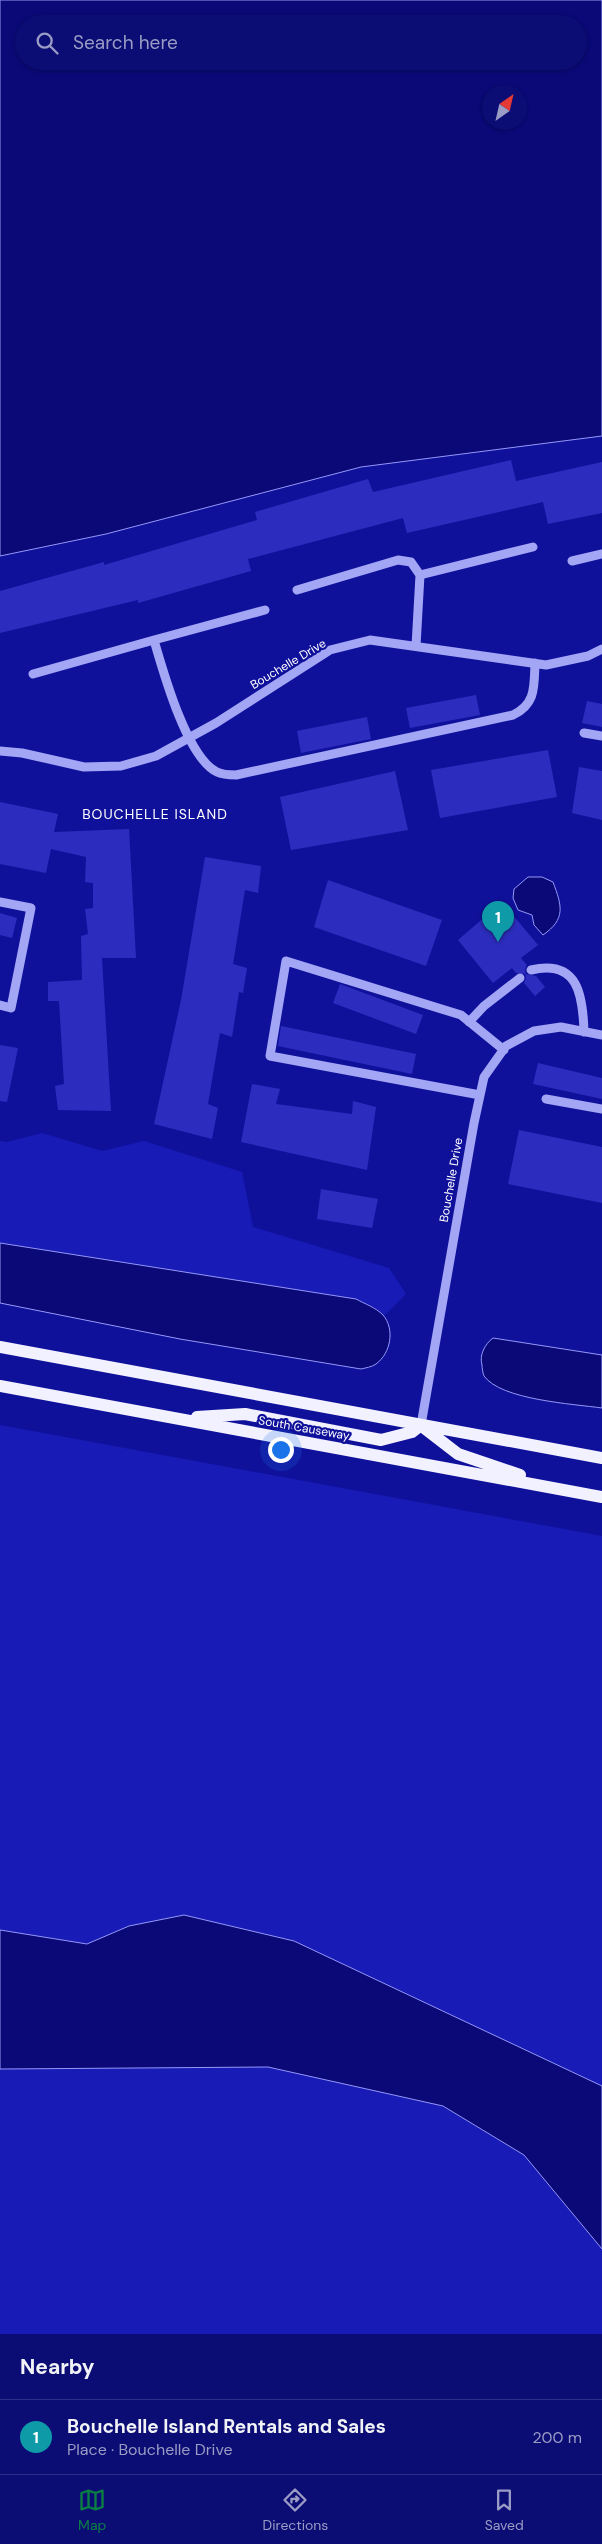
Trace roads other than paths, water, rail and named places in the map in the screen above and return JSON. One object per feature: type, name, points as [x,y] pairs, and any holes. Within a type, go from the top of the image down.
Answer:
[{"type":"main road","name":"South Causeway","points":[[0,1347],[602,1458]]},
{"type":"main road","name":"South Causeway","points":[[0,1386],[602,1497]]},
{"type":"main road","points":[[176,1418],[245,1414],[381,1440],[412,1432],[421,1425],[458,1454],[557,1488]]},
{"type":"street","points":[[420,575],[533,547]]},
{"type":"street","points":[[572,561],[602,554]]},
{"type":"street","points":[[297,590],[398,560],[411,562],[418,569],[420,575],[416,646]]},
{"type":"street","points":[[32,674],[265,610]]},
{"type":"street","points":[[154,640],[173,704],[190,738],[207,765],[216,772],[225,775],[245,773],[513,715],[530,702],[534,692],[535,663]]},
{"type":"street","name":"Bouchelle Drive","points":[[0,751],[22,753],[84,767],[121,766],[156,756],[216,723],[330,650],[370,640],[546,665],[588,656],[602,649]]},
{"type":"street","points":[[584,733],[602,736]]},
{"type":"street","points":[[0,902],[31,908],[12,1008],[0,1005]]},
{"type":"street","points":[[480,1095],[270,1056],[286,961],[461,1015],[504,1050]]},
{"type":"street","points":[[531,970],[546,966],[559,970],[573,979],[583,1000],[584,1032]]},
{"type":"street","points":[[469,1022],[484,1006],[520,978]]},
{"type":"street","name":"Bouchelle Drive","points":[[421,1425],[484,1076],[504,1050],[534,1031],[560,1028],[602,1035]]},
{"type":"street","points":[[546,1099],[602,1109]]},
{"type":"place","name":"Bouchelle Island Rentals and Sales","points":[[498,942]]},
{"type":"district","name":"BOUCHELLE ISLAND","points":[[155,814]]}]
